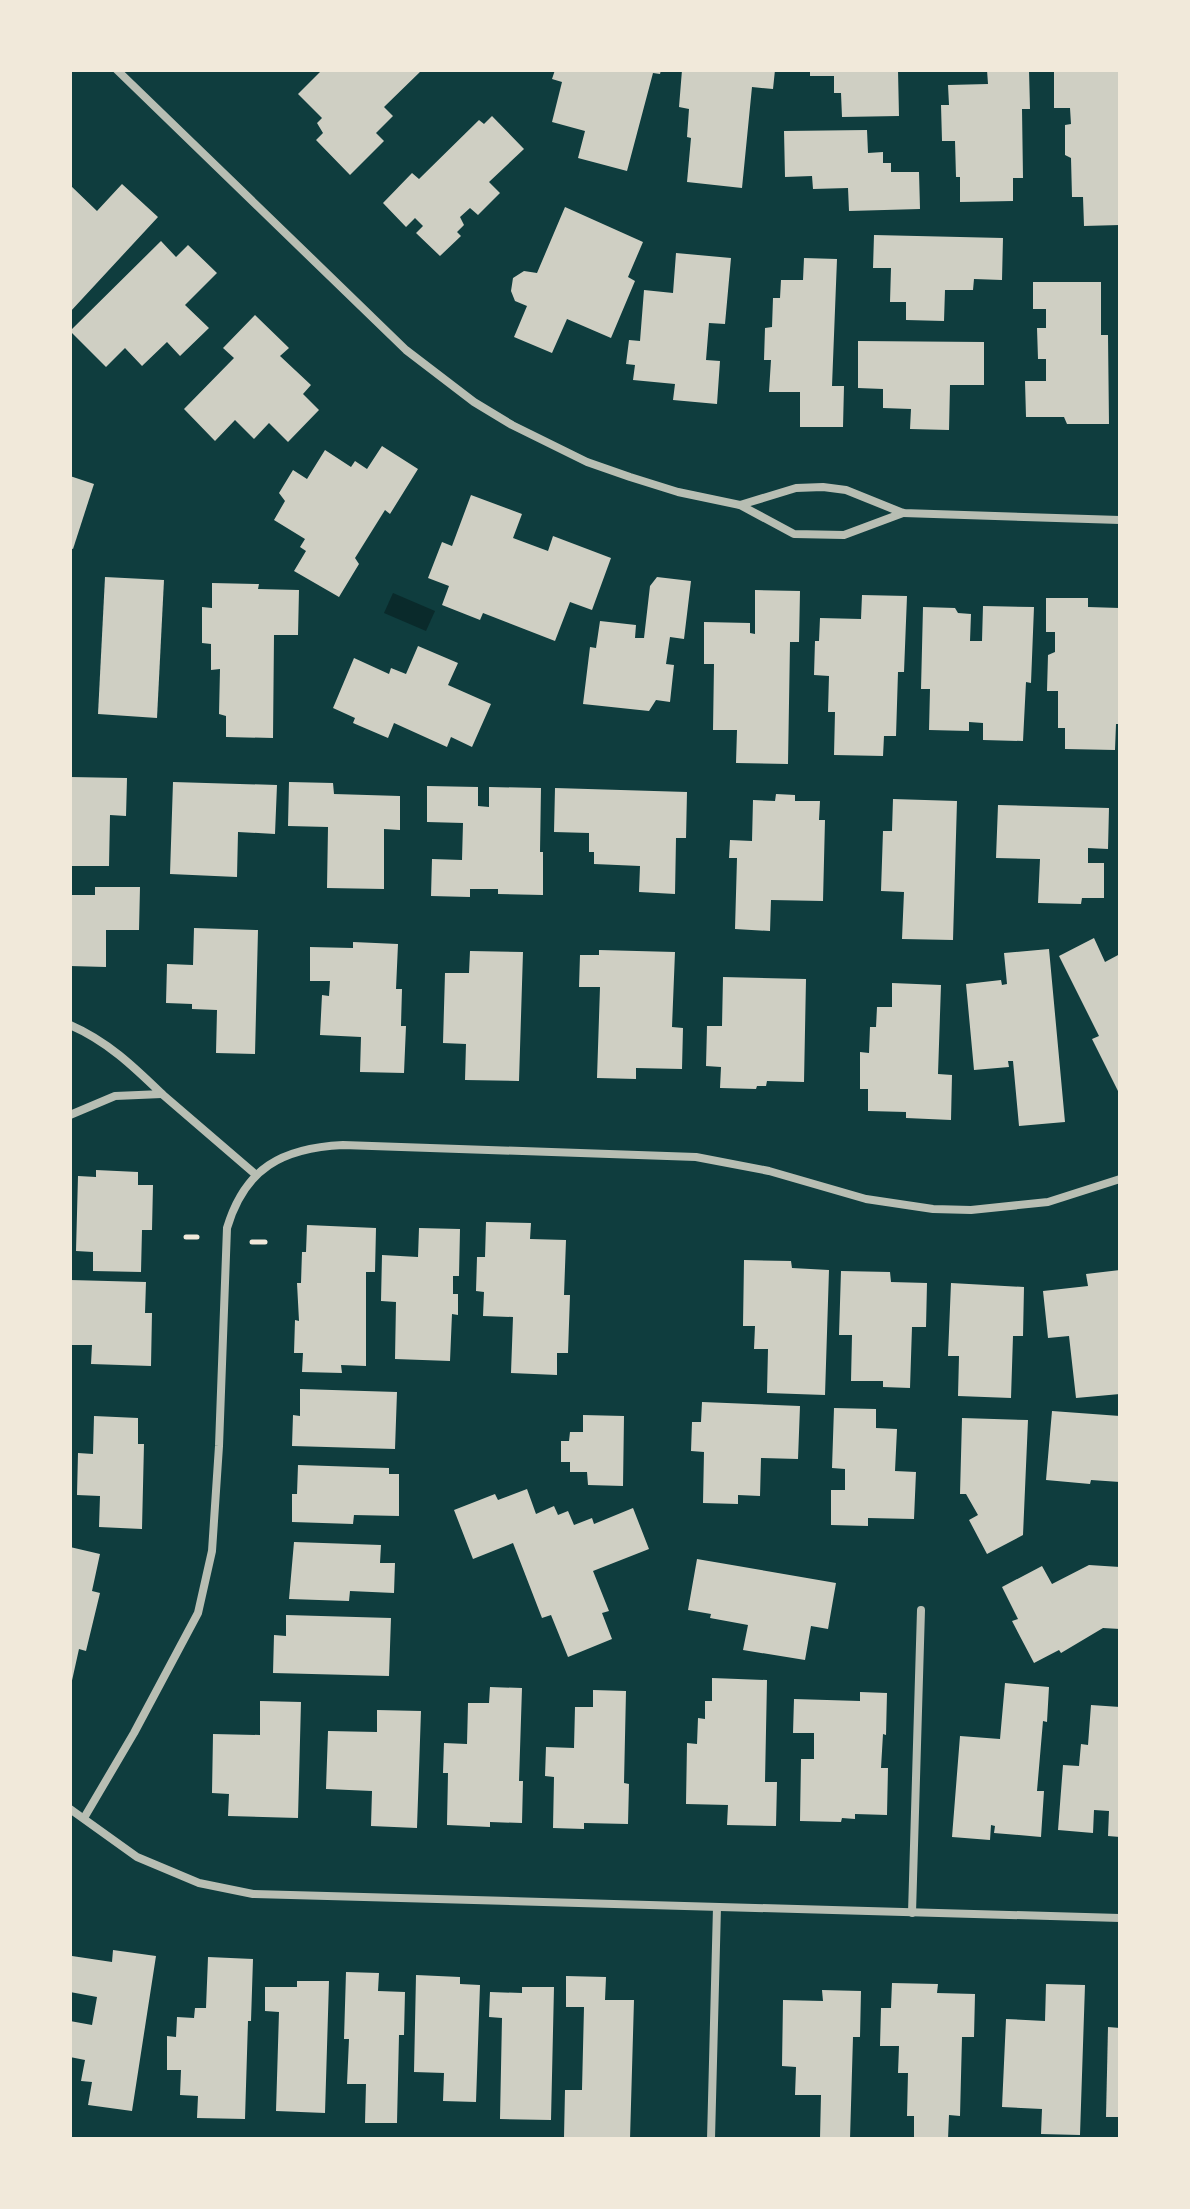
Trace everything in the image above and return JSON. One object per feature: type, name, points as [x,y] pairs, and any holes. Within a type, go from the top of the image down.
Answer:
[{"type":"street","points":[[117,70],[383,329],[474,402],[512,425],[587,462],[678,492],[740,505],[794,534],[844,535],[903,513]]},
{"type":"street","points":[[740,505],[796,488],[823,487],[846,490],[903,513],[1120,520]]},
{"type":"street","points":[[70,1025],[96,1036],[131,1064],[255,1174]]},
{"type":"street","points":[[70,1115],[115,1096],[162,1094]]},
{"type":"street","points":[[84,1818],[147,1710],[198,1613],[212,1551],[227,1228],[234,1205],[255,1174],[276,1161],[298,1151],[343,1145],[696,1157],[758,1168],[866,1199],[899,1205],[971,1210],[1048,1202],[1120,1179]]},
{"type":"street","points":[[912,1913],[921,1610]]},
{"type":"street","points":[[70,1809],[137,1857],[199,1883],[253,1894],[1120,1918]]},
{"type":"street","points":[[711,2139],[717,1907]]},
{"type":"path","points":[[186,1237],[197,1237]]},
{"type":"path","points":[[252,1242],[265,1242]]},
{"type":"water","points":[[393,593],[435,611],[426,631],[384,613]]},
{"type":"building","points":[[322,70],[422,70],[384,107],[393,116],[376,133],[384,141],[350,175],[316,140],[323,133],[317,123],[322,118],[298,94]]},
{"type":"building","points":[[555,70],[661,70],[660,74],[653,73],[627,171],[578,158],[585,131],[552,122],[562,82],[552,79]]},
{"type":"building","points":[[682,70],[775,70],[773,89],[752,87],[742,188],[687,182],[691,138],[687,137],[689,109],[679,107]]},
{"type":"building","points":[[810,70],[898,70],[899,116],[842,117],[841,93],[834,93],[834,76],[810,76]]},
{"type":"building","points":[[987,70],[1029,70],[1030,109],[1022,109],[1023,178],[1013,178],[1013,201],[960,202],[955,141],[942,141],[941,105],[949,105],[948,85],[988,84]]},
{"type":"building","points":[[1120,70],[1120,225],[1084,226],[1083,197],[1072,197],[1071,158],[1065,155],[1065,125],[1071,124],[1070,108],[1054,108],[1054,72]]},
{"type":"building","points":[[492,116],[524,149],[489,182],[500,193],[478,215],[470,208],[460,217],[464,225],[457,232],[461,236],[440,256],[416,233],[423,226],[415,218],[406,227],[383,203],[412,173],[419,179],[479,120],[484,124]]},
{"type":"building","points":[[867,130],[868,153],[883,152],[883,163],[891,163],[891,172],[919,172],[920,209],[849,211],[848,188],[813,189],[812,176],[785,177],[784,131]]},
{"type":"building","points":[[122,184],[158,217],[70,312],[70,185],[97,211]]},
{"type":"building","points":[[565,207],[643,242],[628,277],[635,281],[611,338],[567,319],[552,353],[514,337],[527,306],[515,301],[511,291],[513,278],[524,271],[537,273]]},
{"type":"building","points":[[874,235],[1003,238],[1002,280],[974,279],[973,290],[945,290],[944,321],[906,320],[906,302],[890,302],[891,268],[873,268]]},
{"type":"building","points":[[161,241],[176,257],[188,245],[217,273],[185,305],[209,328],[180,356],[167,342],[142,366],[125,348],[106,367],[70,331]]},
{"type":"building","points":[[676,253],[731,258],[725,324],[709,323],[706,360],[720,361],[717,404],[673,400],[675,384],[633,380],[635,365],[626,364],[629,340],[640,341],[644,290],[673,293]]},
{"type":"building","points":[[804,258],[837,259],[832,386],[844,386],[843,427],[800,427],[800,392],[769,392],[771,360],[764,360],[765,328],[772,327],[773,298],[780,298],[781,280],[803,280]]},
{"type":"building","points":[[1033,282],[1101,282],[1101,335],[1108,335],[1109,424],[1067,424],[1064,417],[1026,417],[1025,381],[1046,381],[1046,359],[1038,359],[1037,328],[1046,328],[1046,309],[1033,309]]},
{"type":"building","points":[[255,315],[289,348],[280,356],[311,385],[303,394],[319,410],[288,442],[269,423],[254,439],[235,420],[215,441],[184,409],[234,358],[223,348]]},
{"type":"building","points":[[858,341],[984,342],[984,385],[950,385],[949,430],[910,429],[911,409],[883,408],[883,389],[858,388]]},
{"type":"building","points":[[382,446],[418,469],[390,514],[385,510],[355,558],[359,564],[339,597],[294,571],[306,551],[300,547],[305,539],[274,520],[285,501],[279,493],[293,470],[307,479],[325,450],[351,467],[355,461],[367,469]]},
{"type":"building","points":[[70,476],[94,484],[73,549],[70,548]]},
{"type":"building","points":[[471,495],[522,514],[513,538],[548,551],[553,536],[611,558],[592,610],[570,602],[555,641],[483,613],[480,620],[442,605],[449,586],[428,578],[442,542],[452,546]]},
{"type":"building","points":[[105,577],[164,580],[157,718],[98,714]]},
{"type":"building","points":[[657,577],[691,581],[684,639],[670,637],[666,664],[674,665],[670,702],[656,700],[649,711],[583,704],[590,647],[596,648],[600,621],[636,625],[635,638],[644,638],[650,586]]},
{"type":"building","points":[[212,583],[259,584],[258,589],[299,590],[298,635],[274,635],[273,738],[226,737],[226,716],[219,714],[220,669],[211,670],[211,644],[202,643],[202,607],[212,608]]},
{"type":"building","points":[[755,590],[800,591],[799,642],[790,642],[788,764],[736,763],[737,730],[713,730],[714,664],[704,664],[704,622],[750,623],[750,633],[755,634]]},
{"type":"building","points":[[862,595],[907,596],[904,672],[898,672],[896,736],[884,736],[883,756],[834,755],[835,712],[828,712],[829,676],[814,675],[815,641],[819,641],[820,618],[861,619]]},
{"type":"building","points":[[1046,598],[1088,598],[1088,607],[1120,608],[1120,724],[1116,724],[1115,750],[1065,749],[1065,728],[1058,728],[1058,691],[1047,691],[1048,655],[1055,652],[1055,632],[1046,632]]},
{"type":"building","points":[[983,606],[1034,607],[1031,683],[1026,682],[1023,741],[983,740],[983,723],[969,722],[969,731],[929,730],[930,689],[921,689],[923,607],[955,608],[958,613],[971,614],[970,641],[982,641]]},
{"type":"building","points":[[418,646],[458,663],[448,685],[491,704],[472,747],[451,737],[447,747],[394,723],[388,738],[353,723],[355,718],[333,708],[354,658],[389,674],[391,668],[406,674]]},
{"type":"building","points":[[70,777],[127,778],[126,816],[110,815],[109,866],[70,866]]},
{"type":"building","points":[[173,782],[277,785],[275,834],[238,832],[237,877],[170,874]]},
{"type":"building","points":[[289,782],[333,783],[334,794],[400,796],[400,830],[384,829],[384,889],[327,888],[328,827],[288,826]]},
{"type":"building","points":[[427,786],[478,787],[478,806],[489,807],[489,787],[541,788],[543,895],[498,894],[498,889],[470,889],[470,897],[431,896],[432,859],[462,860],[463,823],[427,822]]},
{"type":"building","points":[[555,788],[687,792],[686,838],[676,838],[675,894],[639,892],[640,866],[594,864],[594,852],[589,852],[589,833],[554,832]]},
{"type":"building","points":[[776,794],[795,795],[795,801],[820,801],[819,820],[825,820],[823,901],[771,900],[770,931],[735,929],[737,858],[729,858],[730,840],[752,841],[753,800],[775,801]]},
{"type":"building","points":[[893,799],[957,801],[953,940],[902,939],[904,892],[881,891],[883,831],[892,831]]},
{"type":"building","points":[[998,805],[1109,808],[1108,849],[1088,848],[1088,863],[1104,863],[1104,898],[1082,898],[1081,904],[1038,903],[1040,859],[996,858]]},
{"type":"building","points":[[95,887],[140,887],[139,930],[106,930],[106,967],[70,966],[70,895],[95,895]]},
{"type":"building","points":[[194,928],[258,930],[255,1054],[216,1053],[217,1010],[192,1009],[192,1004],[166,1003],[167,964],[193,965]]},
{"type":"building","points":[[1094,938],[1105,962],[1120,954],[1120,1095],[1092,1039],[1099,1036],[1059,956]]},
{"type":"building","points":[[353,942],[398,944],[396,989],[402,989],[401,1026],[406,1026],[404,1073],[360,1072],[361,1037],[320,1035],[322,995],[329,996],[330,981],[310,981],[310,947],[353,948]]},
{"type":"building","points":[[1049,949],[1065,1122],[1019,1126],[1013,1061],[1008,1061],[1009,1067],[974,1070],[966,984],[1001,980],[1002,985],[1007,984],[1004,953]]},
{"type":"building","points":[[599,950],[675,952],[672,1027],[683,1028],[682,1069],[636,1068],[636,1079],[597,1078],[600,987],[579,987],[580,955],[599,955]]},
{"type":"building","points":[[470,951],[523,952],[519,1081],[465,1080],[466,1044],[443,1043],[445,973],[469,973]]},
{"type":"building","points":[[723,977],[806,979],[804,1082],[767,1081],[766,1086],[757,1086],[756,1089],[720,1088],[721,1067],[706,1066],[707,1026],[722,1026]]},
{"type":"building","points":[[892,983],[941,985],[938,1074],[952,1075],[951,1120],[906,1118],[906,1112],[868,1111],[868,1089],[860,1089],[860,1052],[869,1053],[870,1027],[876,1027],[877,1007],[892,1007]]},
{"type":"building","points":[[96,1170],[138,1172],[138,1185],[153,1185],[152,1230],[142,1230],[141,1272],[93,1271],[93,1252],[76,1251],[78,1176],[96,1177]]},
{"type":"building","points":[[486,1222],[531,1223],[530,1239],[566,1240],[564,1295],[570,1295],[568,1353],[557,1353],[557,1375],[511,1373],[513,1317],[483,1316],[484,1292],[476,1291],[477,1257],[485,1257]]},
{"type":"building","points":[[307,1225],[376,1228],[375,1272],[366,1272],[366,1366],[341,1365],[342,1373],[302,1372],[303,1353],[294,1353],[295,1320],[299,1321],[297,1283],[301,1283]]},
{"type":"building","points":[[419,1228],[460,1229],[459,1276],[453,1276],[453,1294],[458,1294],[458,1315],[452,1314],[450,1361],[395,1359],[396,1302],[381,1301],[382,1255],[418,1257]]},
{"type":"building","points":[[744,1260],[791,1261],[792,1268],[829,1270],[825,1395],[767,1393],[768,1349],[754,1349],[755,1326],[743,1326]]},
{"type":"building","points":[[1120,1270],[1120,1394],[1076,1398],[1069,1336],[1048,1338],[1043,1291],[1088,1286],[1086,1274]]},
{"type":"building","points":[[841,1271],[890,1272],[891,1282],[927,1283],[926,1327],[912,1327],[910,1388],[883,1387],[883,1381],[851,1381],[852,1335],[839,1335]]},
{"type":"building","points":[[70,1280],[146,1282],[145,1313],[152,1313],[151,1366],[91,1364],[92,1345],[70,1345]]},
{"type":"building","points":[[951,1283],[1024,1287],[1023,1336],[1013,1336],[1011,1398],[958,1396],[959,1356],[948,1356]]},
{"type":"building","points":[[300,1389],[397,1392],[395,1449],[292,1446],[293,1415],[300,1416]]},
{"type":"building","points":[[702,1402],[800,1406],[798,1459],[761,1458],[760,1496],[738,1495],[738,1504],[703,1503],[704,1452],[691,1451],[692,1422],[701,1422]]},
{"type":"building","points":[[834,1408],[876,1409],[876,1428],[897,1429],[895,1471],[916,1472],[914,1519],[868,1518],[868,1526],[831,1525],[831,1490],[845,1490],[845,1469],[832,1468]]},
{"type":"building","points":[[1052,1411],[1120,1416],[1120,1482],[1091,1480],[1090,1484],[1046,1480]]},
{"type":"building","points":[[583,1415],[624,1416],[623,1486],[588,1485],[587,1472],[570,1472],[570,1462],[561,1462],[561,1441],[569,1441],[570,1432],[583,1432]]},
{"type":"building","points":[[94,1416],[138,1418],[138,1444],[144,1444],[142,1529],[99,1527],[100,1496],[77,1495],[78,1453],[93,1454]]},
{"type":"building","points":[[962,1418],[1028,1420],[1023,1535],[987,1554],[969,1520],[978,1515],[966,1494],[960,1494]]},
{"type":"building","points":[[298,1465],[389,1468],[389,1474],[399,1474],[399,1516],[354,1515],[353,1524],[292,1522],[292,1494],[297,1494]]},
{"type":"building","points":[[527,1489],[536,1514],[554,1506],[558,1515],[568,1511],[574,1525],[592,1518],[594,1524],[633,1508],[649,1549],[593,1571],[609,1611],[602,1613],[612,1639],[568,1657],[551,1615],[542,1618],[513,1543],[473,1559],[454,1510],[495,1494],[498,1500]]},
{"type":"building","points":[[294,1542],[381,1545],[380,1563],[395,1563],[394,1593],[350,1591],[349,1601],[289,1599]]},
{"type":"building","points":[[70,1547],[100,1554],[92,1591],[100,1593],[86,1651],[79,1649],[71,1685]]},
{"type":"building","points":[[697,1559],[836,1583],[828,1629],[811,1626],[805,1660],[743,1650],[748,1625],[710,1618],[711,1614],[688,1610]]},
{"type":"building","points":[[1089,1565],[1120,1567],[1120,1629],[1103,1628],[1061,1653],[1059,1650],[1034,1663],[1012,1621],[1018,1619],[1002,1587],[1042,1566],[1052,1584]]},
{"type":"building","points":[[286,1615],[391,1618],[389,1676],[273,1673],[274,1635],[286,1636]]},
{"type":"building","points":[[712,1678],[767,1680],[765,1782],[777,1782],[776,1826],[727,1825],[728,1805],[686,1804],[687,1743],[697,1744],[698,1718],[705,1719],[705,1701],[712,1701]]},
{"type":"building","points":[[1005,1683],[1049,1687],[1037,1791],[1044,1791],[1041,1837],[994,1833],[995,1826],[991,1825],[990,1840],[952,1837],[960,1736],[1000,1739]]},
{"type":"building","points":[[490,1687],[522,1688],[519,1781],[523,1781],[522,1823],[490,1822],[490,1827],[447,1825],[448,1773],[443,1773],[444,1743],[467,1744],[468,1703],[489,1703]]},
{"type":"building","points":[[593,1690],[626,1691],[624,1783],[629,1784],[628,1824],[584,1823],[584,1829],[553,1828],[554,1777],[545,1776],[546,1747],[574,1748],[575,1707],[593,1707]]},
{"type":"building","points":[[860,1692],[887,1693],[881,1768],[888,1768],[887,1815],[855,1814],[855,1819],[842,1818],[841,1822],[800,1821],[801,1759],[814,1759],[814,1733],[793,1733],[794,1699],[860,1701]]},
{"type":"building","points":[[260,1701],[301,1702],[298,1818],[228,1816],[229,1794],[212,1793],[213,1734],[260,1735]]},
{"type":"building","points":[[1091,1705],[1120,1707],[1120,1837],[1108,1836],[1109,1811],[1094,1810],[1093,1833],[1058,1830],[1063,1765],[1079,1766],[1081,1744],[1088,1745]]},
{"type":"building","points":[[377,1710],[421,1711],[417,1828],[371,1826],[372,1791],[326,1789],[328,1731],[377,1732]]},
{"type":"building","points":[[113,1950],[156,1956],[132,2111],[88,2105],[92,2082],[81,2081],[85,2060],[70,2057],[70,2021],[92,2025],[97,1997],[70,1992],[72,1956],[112,1962]]},
{"type":"building","points":[[208,1957],[253,1959],[245,2119],[197,2118],[198,2096],[180,2095],[181,2070],[167,2070],[167,2036],[176,2037],[177,2017],[194,2018],[195,2008],[206,2008]]},
{"type":"building","points":[[346,1972],[379,1973],[378,1991],[405,1992],[404,2035],[399,2035],[397,2123],[365,2123],[366,2084],[347,2084],[349,2039],[344,2039]]},
{"type":"building","points":[[416,1975],[460,1977],[460,1984],[480,1985],[476,2102],[443,2101],[444,2073],[414,2072]]},
{"type":"building","points":[[566,1976],[606,1977],[605,2000],[634,2000],[630,2139],[564,2137],[565,2090],[582,2090],[584,2007],[566,2007]]},
{"type":"building","points":[[297,1981],[329,1981],[325,2113],[276,2111],[279,2012],[265,2011],[265,1987],[297,1987]]},
{"type":"building","points":[[892,1983],[938,1984],[937,1993],[975,1994],[974,2037],[962,2037],[960,2116],[949,2115],[948,2139],[914,2139],[914,2116],[907,2116],[908,2073],[898,2073],[899,2046],[880,2046],[881,2008],[891,2008]]},
{"type":"building","points":[[1046,1984],[1085,1985],[1080,2135],[1041,2134],[1042,2109],[1002,2107],[1006,2019],[1045,2021]]},
{"type":"building","points":[[522,1987],[554,1987],[551,2120],[500,2119],[502,2018],[489,2017],[490,1992],[522,1993]]},
{"type":"building","points":[[822,1990],[861,1991],[860,2037],[853,2037],[850,2139],[820,2138],[821,2095],[795,2095],[796,2067],[782,2066],[783,2000],[823,2001]]},
{"type":"building","points":[[1108,2027],[1120,2028],[1120,2117],[1106,2117]]}]
